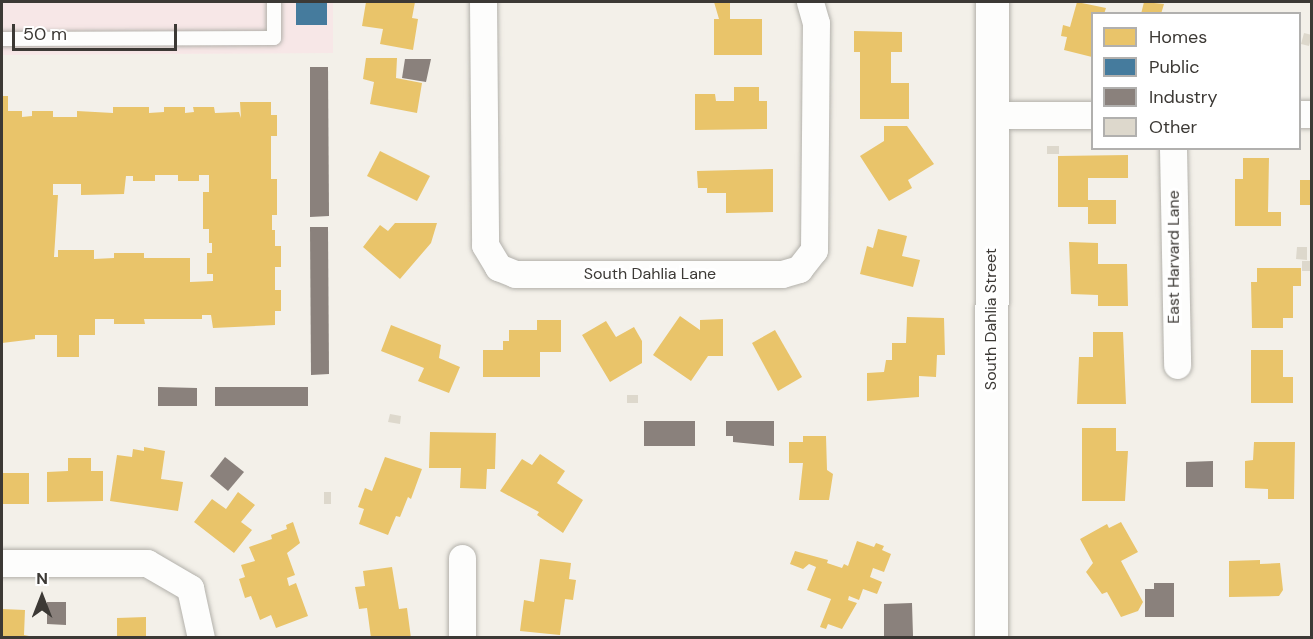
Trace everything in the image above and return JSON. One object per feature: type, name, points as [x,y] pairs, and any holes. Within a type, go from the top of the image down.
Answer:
[{"type":"street","name":"South Dahlia Lane","points":[[483,2],[485,245],[498,267],[515,274],[782,274],[799,270],[814,250],[816,23],[810,2]]},
{"type":"street","name":"South Dahlia Street","points":[[991,638],[992,2]]},
{"type":"street","points":[[992,115],[1091,115]]},
{"type":"street","name":"East Harvard Lane","points":[[1173,150],[1177,365]]},
{"type":"street","points":[[462,558],[462,638]]},
{"type":"street","points":[[2,562],[147,562],[190,588],[201,638]]},
{"type":"lane","points":[[2,39],[274,38],[274,2]]},
{"type":"shaded area","points":[[2,2],[333,2],[333,53],[2,55]]},
{"type":"building: Homes","points":[[366,2],[415,2],[412,18],[418,19],[413,50],[380,44],[383,29],[362,26]]},
{"type":"building: Homes","points":[[714,2],[730,2],[730,19],[762,19],[762,55],[714,55],[714,19],[719,19]]},
{"type":"building: Homes","points":[[1077,2],[1106,8],[1105,12],[1091,12],[1091,57],[1064,50],[1067,37],[1061,36],[1063,25],[1070,27]]},
{"type":"building: Homes","points":[[1144,2],[1164,4],[1162,12],[1142,12]]},
{"type":"building: Homes","points":[[854,31],[902,32],[902,52],[891,52],[891,83],[909,83],[909,119],[860,119],[860,52],[854,52]]},
{"type":"building: Homes","points":[[366,58],[397,58],[396,78],[422,83],[417,113],[370,104],[374,82],[363,79]]},
{"type":"building: Homes","points":[[734,87],[759,87],[759,101],[767,101],[767,129],[695,130],[695,94],[715,94],[716,101],[734,101]]},
{"type":"building: Homes","points":[[2,96],[8,96],[8,111],[22,111],[22,117],[32,116],[32,111],[53,111],[53,117],[77,117],[77,111],[113,113],[113,107],[149,107],[149,113],[164,112],[164,107],[185,107],[185,113],[194,112],[193,107],[214,107],[215,113],[239,112],[241,118],[240,102],[271,102],[271,115],[277,115],[277,136],[271,136],[271,179],[277,179],[277,215],[272,215],[272,230],[275,230],[275,246],[281,246],[281,267],[275,267],[275,290],[281,290],[281,311],[275,311],[275,325],[213,328],[211,315],[202,315],[202,319],[144,319],[145,324],[114,324],[114,319],[95,319],[95,335],[79,335],[79,357],[57,357],[57,335],[35,335],[35,339],[2,343]],"holes":[[[155,175],[178,175],[178,181],[199,181],[199,175],[209,175],[209,192],[203,192],[203,229],[209,229],[209,243],[212,243],[212,253],[207,253],[207,274],[213,274],[213,281],[190,282],[190,258],[144,258],[144,253],[114,253],[114,258],[94,259],[94,250],[58,250],[58,257],[54,257],[58,195],[53,195],[53,184],[81,184],[81,195],[124,194],[126,176],[133,176],[133,181],[155,181]]]},
{"type":"building: Homes","points":[[884,126],[907,126],[934,164],[908,180],[912,188],[889,201],[860,156],[884,141]]},
{"type":"building: Homes","points":[[380,151],[430,176],[417,201],[367,176]]},
{"type":"building: Homes","points":[[1128,155],[1128,178],[1088,178],[1088,200],[1116,200],[1116,224],[1088,224],[1088,207],[1058,207],[1058,156]]},
{"type":"building: Homes","points":[[1243,158],[1269,158],[1268,212],[1281,212],[1281,226],[1235,226],[1235,179],[1243,179]]},
{"type":"building: Homes","points":[[773,169],[773,212],[726,213],[726,193],[707,193],[707,188],[698,188],[697,171]]},
{"type":"building: Homes","points":[[1300,180],[1312,180],[1312,205],[1300,205]]},
{"type":"building: Homes","points":[[395,223],[437,223],[431,243],[400,279],[363,247],[380,225],[388,231]]},
{"type":"building: Homes","points":[[878,229],[907,236],[902,256],[920,260],[913,287],[860,274],[867,246],[873,248]]},
{"type":"building: Homes","points":[[1069,242],[1098,243],[1098,264],[1127,264],[1128,306],[1098,306],[1098,295],[1071,294]]},
{"type":"building: Homes","points":[[1257,268],[1301,268],[1301,286],[1293,286],[1293,318],[1283,318],[1283,328],[1252,328],[1251,282],[1257,282]]},
{"type":"building: Homes","points":[[680,316],[700,330],[700,320],[723,319],[723,356],[708,356],[691,381],[653,355]]},
{"type":"building: Homes","points":[[907,317],[944,318],[945,355],[937,355],[936,377],[919,376],[919,397],[867,401],[867,373],[884,372],[886,360],[892,360],[892,343],[906,343]]},
{"type":"building: Homes","points":[[537,320],[561,320],[561,352],[540,352],[540,377],[483,377],[483,350],[503,350],[503,341],[509,341],[509,330],[537,330]]},
{"type":"building: Homes","points":[[606,321],[616,337],[634,327],[642,341],[642,363],[610,382],[582,335]]},
{"type":"building: Homes","points":[[391,325],[441,345],[439,358],[460,367],[449,393],[418,381],[424,368],[381,351]]},
{"type":"building: Homes","points":[[775,330],[802,377],[778,391],[752,343]]},
{"type":"building: Homes","points":[[1093,332],[1123,332],[1126,404],[1077,404],[1079,357],[1093,357]]},
{"type":"building: Homes","points":[[1251,350],[1283,350],[1283,377],[1293,377],[1293,403],[1251,403]]},
{"type":"building: Homes","points":[[1082,428],[1116,428],[1116,451],[1128,451],[1125,501],[1082,501]]},
{"type":"building: Homes","points":[[430,432],[496,433],[495,469],[487,469],[486,489],[460,488],[461,468],[429,468]]},
{"type":"building: Homes","points":[[803,436],[826,436],[827,470],[833,474],[829,500],[799,500],[803,463],[789,463],[789,442],[803,442]]},
{"type":"building: Homes","points":[[1254,442],[1295,442],[1294,499],[1268,499],[1268,489],[1245,488],[1245,461],[1253,460]]},
{"type":"building: Homes","points":[[144,447],[165,451],[161,479],[183,482],[178,511],[110,501],[117,455],[132,457],[133,449],[144,451]]},
{"type":"building: Homes","points":[[540,454],[565,471],[557,483],[583,500],[563,533],[537,515],[539,512],[500,491],[522,459],[532,465]]},
{"type":"building: Homes","points":[[385,457],[422,469],[411,499],[408,497],[400,517],[396,516],[388,535],[359,524],[364,509],[358,507],[365,488],[372,491]]},
{"type":"building: Homes","points":[[68,458],[91,458],[91,471],[103,471],[103,501],[47,502],[47,472],[68,471]]},
{"type":"building: Homes","points":[[2,473],[29,473],[29,504],[2,504]]},
{"type":"building: Homes","points":[[238,492],[255,505],[241,522],[252,530],[234,553],[194,522],[212,499],[226,509]]},
{"type":"building: Homes","points":[[293,522],[300,543],[287,553],[295,575],[287,578],[289,586],[296,583],[308,616],[276,628],[271,615],[260,620],[251,596],[245,598],[239,579],[245,577],[241,565],[255,561],[249,547],[272,539],[271,535],[287,529],[286,525]]},
{"type":"building: Homes","points":[[1121,522],[1138,552],[1121,561],[1143,602],[1138,611],[1121,617],[1107,592],[1102,594],[1086,572],[1093,563],[1080,539],[1107,524],[1109,528]]},
{"type":"building: Homes","points":[[857,541],[874,547],[876,543],[884,546],[882,550],[891,554],[884,572],[873,568],[870,577],[882,582],[877,594],[863,589],[859,600],[849,596],[848,600],[857,603],[842,629],[828,624],[826,629],[820,627],[831,599],[807,590],[816,567],[809,564],[803,569],[790,564],[795,551],[828,560],[827,563],[842,568],[844,564],[848,566]]},
{"type":"building: Homes","points":[[540,559],[571,563],[569,579],[576,580],[573,600],[565,599],[560,635],[520,631],[524,600],[534,602]]},
{"type":"building: Homes","points":[[1260,560],[1260,564],[1280,563],[1283,590],[1279,596],[1229,597],[1229,561]]},
{"type":"building: Homes","points":[[392,567],[399,609],[407,608],[411,638],[371,638],[367,608],[359,609],[355,587],[365,586],[363,571]]},
{"type":"building: Homes","points":[[2,609],[25,610],[24,635],[39,638],[2,638]]},
{"type":"building: Homes","points":[[146,617],[146,638],[117,638],[117,618]]},
{"type":"building: Public","points":[[296,2],[327,2],[327,25],[296,25]]},
{"type":"building: Industry","points":[[405,59],[431,59],[426,82],[402,78]]},
{"type":"building: Industry","points":[[310,67],[328,67],[329,216],[310,217]]},
{"type":"building: Industry","points":[[310,227],[328,227],[329,374],[311,375]]},
{"type":"building: Industry","points":[[158,387],[197,388],[197,406],[158,406]]},
{"type":"building: Industry","points":[[215,387],[308,387],[308,406],[215,406]]},
{"type":"building: Industry","points":[[644,421],[695,421],[695,446],[644,446]]},
{"type":"building: Industry","points":[[726,421],[774,421],[774,446],[733,442],[733,436],[726,436]]},
{"type":"building: Industry","points":[[225,457],[244,472],[228,491],[210,476]]},
{"type":"building: Industry","points":[[1213,461],[1213,487],[1186,487],[1186,462]]},
{"type":"building: Industry","points":[[1154,583],[1174,583],[1174,617],[1145,617],[1145,589],[1154,589]]},
{"type":"building: Industry","points":[[47,602],[66,602],[66,625],[47,624]]},
{"type":"building: Industry","points":[[912,603],[913,636],[884,636],[884,604]]},
{"type":"building: Other","points":[[1304,33],[1312,35],[1309,46],[1301,44]]},
{"type":"building: Other","points":[[1047,146],[1059,146],[1059,154],[1047,154]]},
{"type":"building: Other","points":[[1297,247],[1307,247],[1307,260],[1296,259]]},
{"type":"building: Other","points":[[1302,261],[1312,261],[1312,271],[1302,271]]},
{"type":"building: Other","points":[[627,395],[638,395],[638,403],[627,403]]},
{"type":"building: Other","points":[[390,414],[401,416],[400,424],[388,422]]},
{"type":"building: Other","points":[[324,492],[331,492],[331,504],[324,504]]}]
